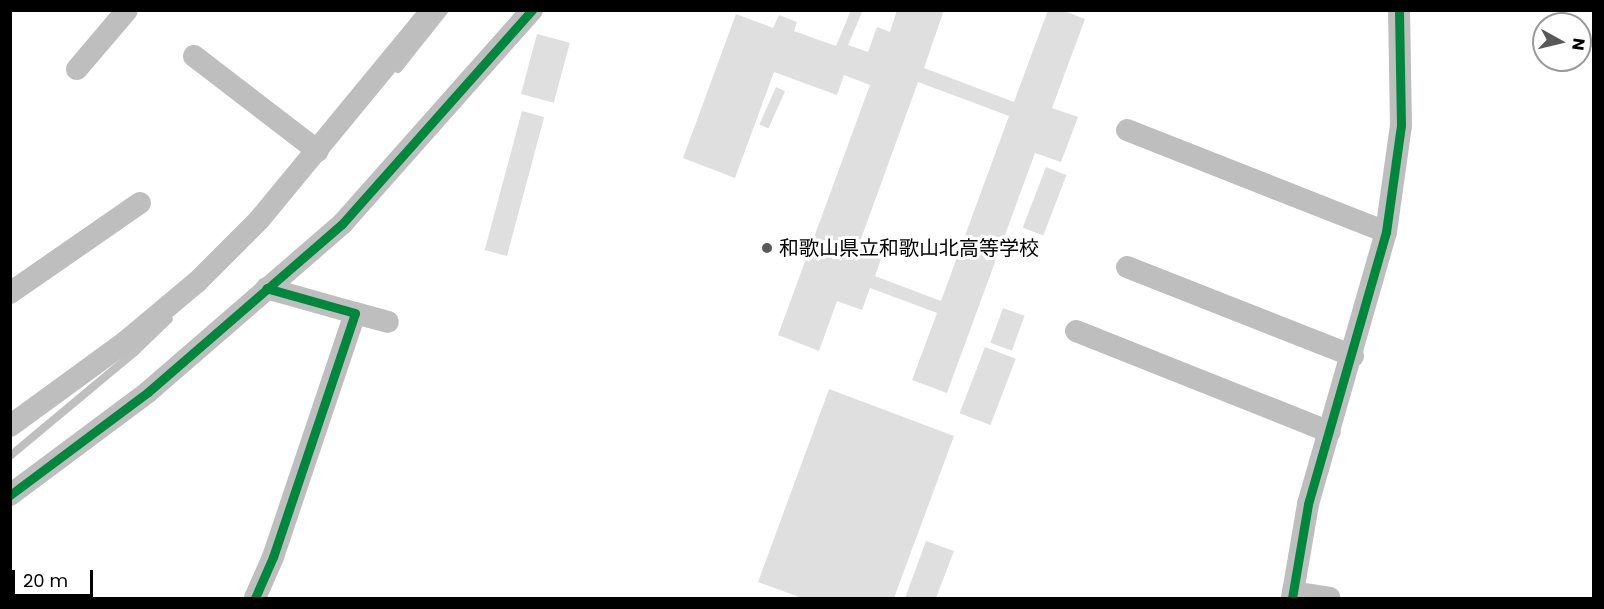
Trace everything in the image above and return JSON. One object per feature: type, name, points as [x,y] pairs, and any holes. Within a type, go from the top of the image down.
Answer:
[{"type":"street","points":[[77,69],[127,10]]},
{"type":"street","points":[[10,426],[124,343],[197,282],[259,220],[432,10]]},
{"type":"street","points":[[10,495],[148,392],[342,224],[532,10]]},
{"type":"street","points":[[1330,598],[1292,595],[1308,504],[1353,356],[1386,232],[1401,125],[1399,10]]},
{"type":"street","points":[[195,56],[318,151]]},
{"type":"street","points":[[1127,130],[1386,232]]},
{"type":"street","points":[[10,293],[140,203]]},
{"type":"street","points":[[1127,267],[1353,356]]},
{"type":"street","points":[[266,288],[388,322]]},
{"type":"street","points":[[255,598],[273,557],[355,313]]},
{"type":"street","points":[[1076,331],[1329,432]]},
{"type":"building","points":[[851,10],[863,10],[848,45],[868,52],[877,27],[890,32],[897,10],[944,10],[924,68],[1014,102],[1048,10],[1062,10],[1085,19],[1052,108],[1078,117],[1061,162],[1035,153],[947,393],[912,380],[937,313],[870,288],[862,310],[837,301],[819,351],[778,335],[870,85],[844,75],[837,95],[774,72],[735,178],[683,158],[736,14],[773,28],[779,15],[797,22],[794,31],[836,46]],"holes":[[[918,82],[1009,116],[941,301],[875,276],[882,256],[858,247]]]},
{"type":"building","points":[[537,34],[570,43],[554,103],[521,94]]},
{"type":"building","points":[[776,87],[785,91],[768,129],[759,124]]},
{"type":"building","points":[[522,111],[544,117],[507,256],[485,250]]},
{"type":"building","points":[[1046,167],[1067,175],[1043,236],[1023,228]]},
{"type":"building","points":[[1003,308],[1025,316],[1012,351],[990,343]]},
{"type":"building","points":[[985,347],[1016,359],[990,425],[960,413]]},
{"type":"building","points":[[829,389],[954,436],[894,598],[802,598],[758,582]]},
{"type":"building","points":[[926,541],[954,551],[936,598],[905,598]]},
{"type":"waterway","points":[[398,69],[445,10]]},
{"type":"waterway","points":[[10,456],[135,352],[169,319]]},
{"type":"cycle path","points":[[10,495],[148,392],[342,224],[532,10]]},
{"type":"cycle path","points":[[1292,598],[1308,504],[1386,232],[1401,125],[1399,10]]},
{"type":"cycle path","points":[[255,598],[273,557],[355,313],[266,288]]},
{"type":"place","name":"和歌山県立和歌山北高等学校","points":[[767,248]]}]
